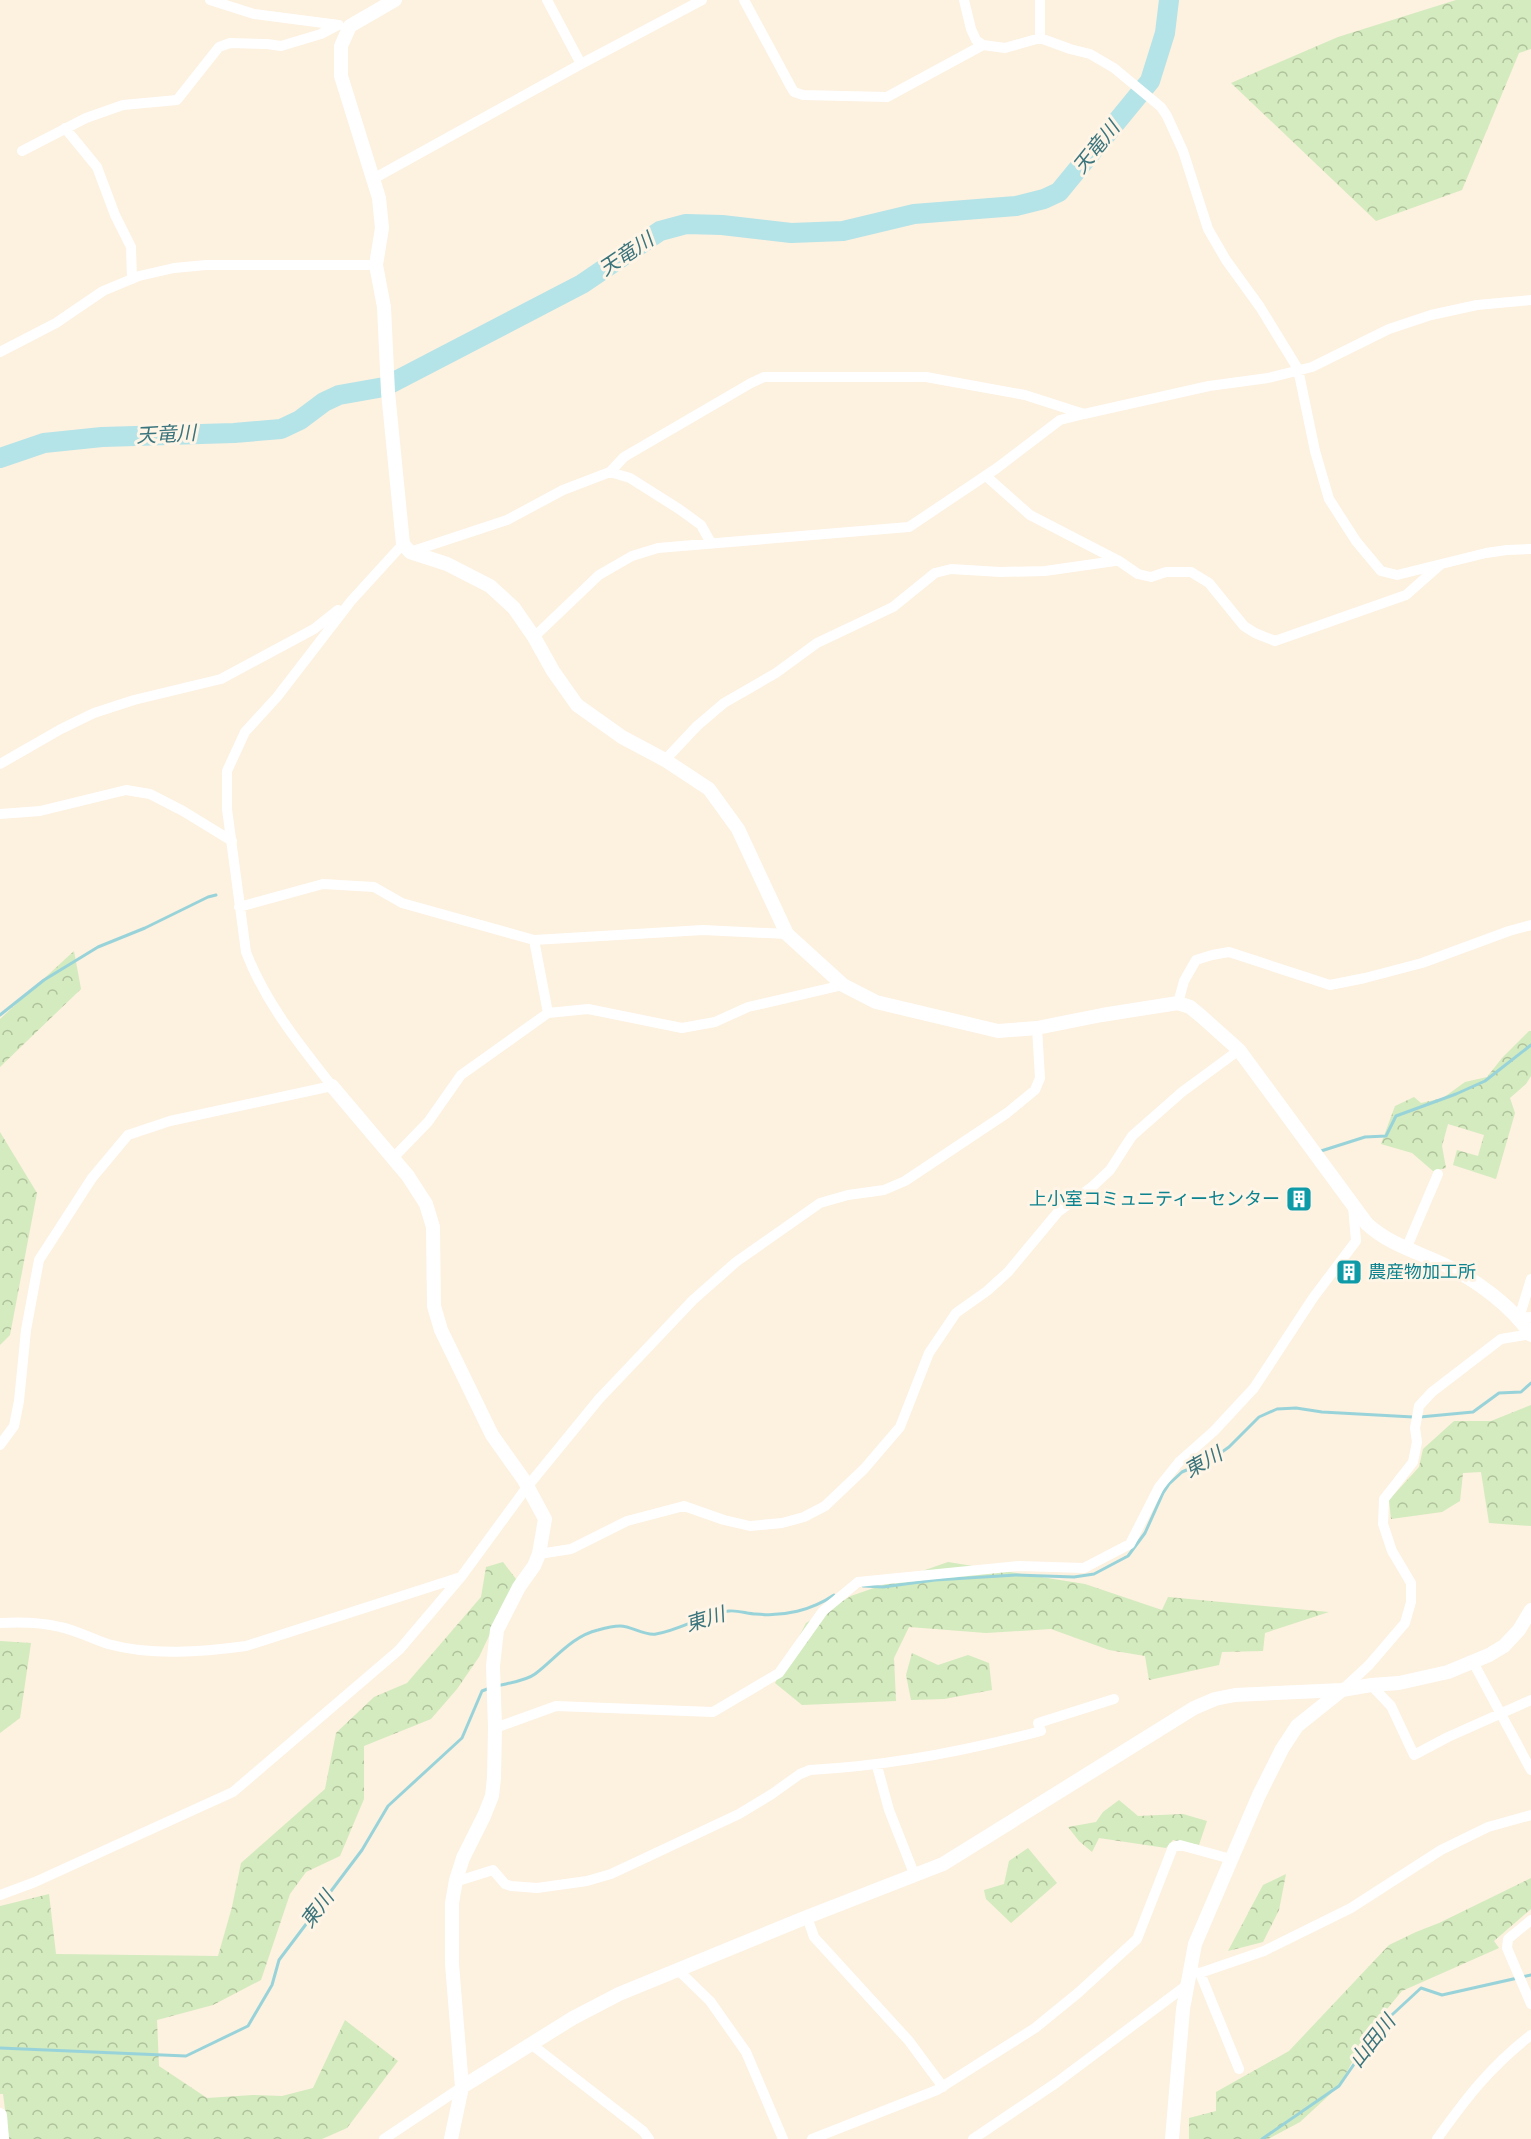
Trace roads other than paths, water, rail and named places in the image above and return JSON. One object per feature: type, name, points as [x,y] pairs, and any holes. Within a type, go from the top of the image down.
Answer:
[{"type":"street","points":[[210,0],[254,14],[344,26]]},
{"type":"street","points":[[22,151],[86,118],[123,105],[177,100],[219,47],[230,43],[281,46],[344,26],[394,0]]},
{"type":"street","points":[[547,0],[581,64]]},
{"type":"street","points":[[373,179],[702,0]]},
{"type":"street","points":[[744,0],[794,92],[803,95],[886,97],[983,45]]},
{"type":"street","points":[[964,0],[971,29],[976,40],[983,45],[1005,48],[1040,38],[1097,57],[1161,107],[1173,126],[1183,151],[1208,229],[1298,369],[1315,451],[1329,499],[1356,541],[1381,572],[1397,575],[1507,550],[1531,549]]},
{"type":"street","points":[[1040,0],[1040,38]]},
{"type":"street","points":[[344,26],[342,76],[379,198],[382,228],[376,265],[384,307],[388,392],[407,548]]},
{"type":"street","points":[[65,128],[97,167],[115,215],[131,247],[132,279]]},
{"type":"street","points":[[0,352],[56,322],[104,291],[132,279],[174,268],[206,265],[376,265]]},
{"type":"street","points":[[534,637],[599,575],[632,556],[658,548],[909,527],[986,476],[1060,420],[1209,386],[1268,378],[1312,367],[1389,329],[1431,315],[1477,305],[1531,300]]},
{"type":"street","points":[[0,764],[94,713],[134,700],[221,679],[314,629],[351,601],[407,548],[507,520],[563,490],[610,472],[624,457],[751,382],[765,377],[926,377],[1025,395],[1084,414]]},
{"type":"street","points":[[610,472],[630,477],[679,509],[701,525],[711,543]]},
{"type":"street","points":[[986,476],[1030,514],[1119,561],[1138,574],[1150,577],[1166,572],[1191,572],[1209,583],[1244,626],[1275,641],[1406,595],[1443,563]]},
{"type":"street","points":[[407,548],[447,564],[490,586],[514,608],[534,637],[553,672],[577,705],[622,737],[665,760],[709,789],[738,829],[787,934],[843,985],[876,1002],[998,1031],[1038,1028],[1178,1003],[1190,1007],[1224,1034],[1239,1050],[1353,1206],[1378,1235],[1446,1266],[1525,1317]]},
{"type":"street","points":[[665,760],[697,726],[724,703],[776,673],[817,643],[893,607],[935,573],[951,569],[1000,572],[1045,571],[1105,561],[1119,561]]},
{"type":"street","points":[[351,601],[277,697],[245,732],[227,771],[227,809],[246,952],[254,974],[294,1038],[393,1158],[426,1204],[433,1227],[434,1306],[441,1330],[492,1435],[527,1486],[545,1519],[539,1554],[534,1566],[519,1587],[497,1630],[493,1666],[495,1728],[492,1796],[463,1858],[455,1882],[452,1903],[452,1964],[462,2087],[451,2139]]},
{"type":"street","points":[[0,814],[40,811],[126,790],[150,794],[232,841]]},
{"type":"street","points":[[239,907],[323,884],[375,887],[402,903],[534,940],[703,930],[787,934]]},
{"type":"street","points":[[1178,1003],[1184,981],[1196,960],[1212,955],[1229,952],[1330,985],[1422,963],[1509,931],[1531,926]]},
{"type":"street","points":[[534,940],[548,1013]]},
{"type":"street","points":[[393,1158],[428,1122],[461,1075],[548,1013],[588,1010],[682,1029],[715,1022],[748,1007],[843,985]]},
{"type":"street","points":[[0,1895],[35,1882],[233,1792],[399,1650],[461,1577],[527,1486],[599,1400],[693,1300],[736,1262],[820,1203],[848,1195],[884,1190],[905,1181],[1007,1113],[1035,1090],[1040,1078],[1038,1028]]},
{"type":"street","points":[[539,1554],[571,1549],[627,1521],[684,1506],[750,1526],[782,1523],[804,1517],[825,1506],[864,1469],[900,1426],[929,1353],[956,1313],[1001,1279],[1058,1212],[1094,1186],[1110,1170],[1132,1136],[1182,1092],[1239,1050]]},
{"type":"street","points":[[0,1445],[14,1426],[20,1401],[26,1330],[39,1260],[92,1178],[128,1135],[170,1121],[332,1086]]},
{"type":"street","points":[[1406,1249],[1438,1174]]},
{"type":"street","points":[[495,1728],[556,1706],[713,1712],[779,1673],[823,1611],[858,1582],[1019,1566],[1084,1568],[1130,1544],[1159,1487],[1179,1462],[1214,1431],[1254,1388],[1313,1298],[1356,1241],[1353,1206]]},
{"type":"street","points":[[1172,2139],[1183,2008],[1192,1976],[1195,1944],[1270,1771],[1297,1726],[1369,1665],[1406,1623],[1411,1602],[1411,1583],[1392,1551],[1383,1524],[1384,1499],[1413,1462],[1417,1442],[1415,1428],[1419,1406],[1432,1392],[1501,1339],[1531,1334],[1525,1317],[1531,1279]]},
{"type":"street","points":[[0,1623],[23,1622],[61,1627],[109,1644],[164,1652],[210,1651],[246,1646],[461,1577]]},
{"type":"street","points":[[384,2139],[573,2018],[619,1994],[944,1864],[1194,1708],[1215,1699],[1235,1695],[1342,1690],[1371,1684],[1399,1683],[1448,1672],[1489,1655],[1504,1646],[1519,1630],[1531,1610]]},
{"type":"street","points":[[1473,1662],[1531,1770]]},
{"type":"street","points":[[1371,1684],[1391,1706],[1414,1755],[1448,1737],[1531,1700]]},
{"type":"street","points":[[455,1882],[493,1870],[505,1884],[511,1886],[537,1888],[587,1881],[611,1874],[739,1814],[800,1774],[810,1770],[877,1766],[1009,1739],[1041,1731],[1038,1723],[1114,1699]]},
{"type":"street","points":[[877,1766],[889,1810],[915,1876]]},
{"type":"street","points":[[973,2139],[1056,2083],[1192,1976],[1264,1951],[1351,1908],[1441,1850],[1488,1827],[1531,1815]]},
{"type":"street","points":[[812,2139],[943,2087],[1035,2028],[1078,1993],[1137,1939],[1173,1847],[1180,1845],[1231,1859]]},
{"type":"street","points":[[807,1917],[814,1937],[909,2041],[943,2087]]},
{"type":"street","points":[[1531,1920],[1508,1939],[1507,1948],[1531,2004]]},
{"type":"street","points":[[677,1969],[711,2001],[746,2052],[783,2139]]},
{"type":"street","points":[[1192,1976],[1239,2069]]},
{"type":"street","points":[[1437,2139],[1480,2082],[1504,2056],[1531,2035]]},
{"type":"street","points":[[531,2044],[643,2131],[649,2139]]},
{"type":"street","points":[[0,2115],[2,2139]]},
{"type":"waterway","name":"天竜川","points":[[0,458],[44,443],[102,437],[234,433],[281,429],[300,420],[324,402],[339,395],[384,387],[582,284],[660,231],[686,224],[722,225],[791,233],[843,231],[914,214],[1016,206],[1044,199],[1059,192],[1150,81],[1165,33],[1169,0]]},
{"type":"waterway","points":[[0,1015],[44,980],[98,947],[216,895]]},
{"type":"waterway","points":[[1321,1151],[1365,1137],[1386,1136],[1396,1116],[1485,1081],[1531,1045]]},
{"type":"waterway","name":"東川","points":[[1420,1417],[1473,1412],[1499,1393],[1521,1392],[1531,1383]]},
{"type":"waterway","name":"東川","points":[[863,1586],[883,1587],[935,1580],[1016,1575],[1074,1577],[1094,1574],[1128,1556],[1145,1533],[1169,1484],[1182,1472],[1212,1459],[1229,1447],[1259,1417],[1277,1409],[1296,1408],[1322,1412],[1413,1417]]},
{"type":"waterway","name":"東川","points":[[497,1686],[531,1676],[580,1637],[601,1629],[620,1626],[647,1634],[656,1634],[729,1611],[766,1615],[797,1611],[816,1605],[834,1595]]},
{"type":"waterway","name":"東川","points":[[0,2048],[186,2056],[248,2026],[272,1985],[279,1960],[362,1850],[388,1806],[462,1738],[482,1691],[490,1688]]},
{"type":"waterway","name":"山田川","points":[[1262,2139],[1339,2086],[1381,2025],[1421,1988],[1442,1995],[1531,1975]]},
{"type":"place","name":"上小室コミュニティーセンター","points":[[1299,1199]]},
{"type":"place","name":"農産物加工所","points":[[1349,1272]]}]
